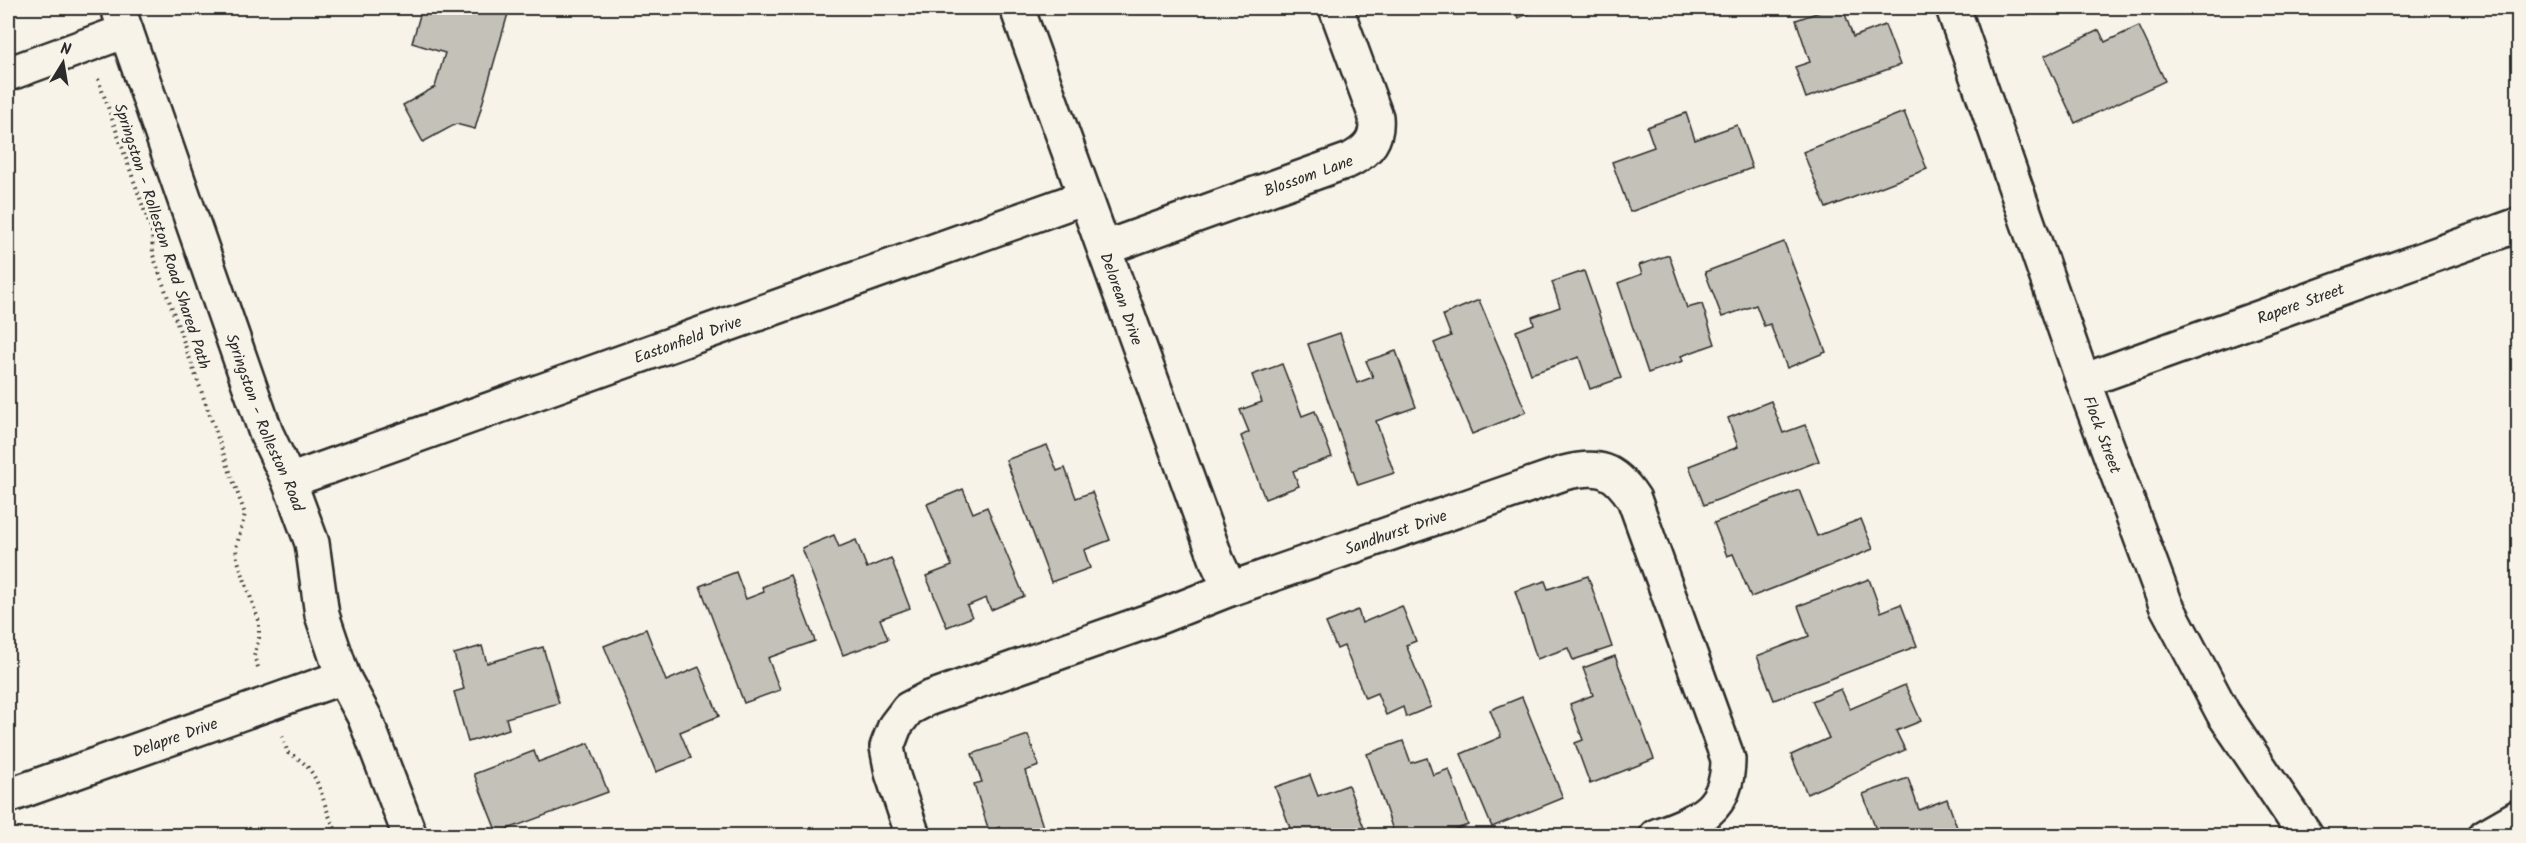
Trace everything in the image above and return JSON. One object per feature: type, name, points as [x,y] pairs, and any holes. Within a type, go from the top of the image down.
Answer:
[{"type":"street","name":"Delorean Drive","points":[[1017,8],[1217,561],[1230,589]]},
{"type":"street","name":"Blossom Lane","points":[[1105,248],[1350,160],[1365,152],[1377,130],[1376,117],[1336,8]]},
{"type":"street","name":"Flock Street","points":[[1953,8],[2084,381],[2166,605],[2223,713],[2306,836]]},
{"type":"street","points":[[8,74],[87,45],[122,19]]},
{"type":"street","name":"Springston - Rolleston Road","points":[[122,19],[266,433],[290,481],[312,543],[322,615],[343,678],[365,718],[410,836]]},
{"type":"street","name":"Eastonfield Drive","points":[[290,481],[1085,197]]},
{"type":"street","name":"Rapere Street","points":[[2084,381],[2518,225]]},
{"type":"street","name":"Sandhurst Drive","points":[[913,836],[892,773],[887,747],[895,726],[908,709],[927,699],[1144,623],[1230,589],[1564,472],[1587,468],[1605,471],[1614,476],[1623,482],[1634,499],[1728,759],[1728,780],[1719,798],[1708,811],[1688,824],[1656,836]]},
{"type":"street","name":"Delapre Drive","points":[[8,796],[343,678]]},
{"type":"street","points":[[2485,836],[2518,817]]},
{"type":"path","name":"Springston - Rolleston Road Shared Path","points":[[87,45],[152,232],[153,255],[161,279],[245,514],[236,548],[237,558],[259,622],[260,638],[254,656],[288,753],[299,758],[311,769],[334,827],[340,836]]},
{"type":"building","points":[[422,8],[454,10],[455,8],[501,8],[509,10],[475,129],[456,124],[423,142],[403,105],[435,87],[445,53],[412,43]]},
{"type":"building","points":[[1514,8],[1543,8],[1518,18]]},
{"type":"building","points":[[1831,8],[1843,8],[1853,37],[1885,25],[1900,65],[1806,98],[1795,67],[1810,62],[1796,20]]},
{"type":"building","points":[[2139,26],[2165,81],[2075,123],[2044,56],[2099,30],[2105,42]]},
{"type":"building","points":[[1904,112],[1927,169],[1826,208],[1803,152]]},
{"type":"building","points":[[1686,113],[1695,140],[1737,125],[1752,168],[1630,212],[1612,162],[1654,147],[1647,127]]},
{"type":"building","points":[[1784,242],[1826,352],[1787,368],[1770,324],[1764,326],[1756,305],[1722,317],[1705,272]]},
{"type":"building","points":[[1669,255],[1687,308],[1702,304],[1715,344],[1681,356],[1683,361],[1648,373],[1618,283],[1642,274],[1639,265]]},
{"type":"building","points":[[1584,271],[1621,378],[1590,389],[1579,357],[1531,374],[1516,331],[1534,324],[1532,317],[1560,307],[1552,282]]},
{"type":"building","points":[[1479,300],[1526,412],[1472,434],[1434,343],[1451,336],[1443,315]]},
{"type":"building","points":[[1340,333],[1357,383],[1373,377],[1366,361],[1396,351],[1416,407],[1376,421],[1394,473],[1358,485],[1308,344]]},
{"type":"building","points":[[1282,364],[1302,416],[1315,411],[1332,457],[1293,471],[1299,486],[1265,499],[1241,436],[1249,432],[1240,410],[1262,402],[1252,375]]},
{"type":"building","points":[[1771,401],[1783,433],[1805,425],[1819,461],[1704,505],[1689,466],[1738,447],[1728,418]]},
{"type":"building","points":[[1047,445],[1057,471],[1065,468],[1076,498],[1092,492],[1110,540],[1084,550],[1090,568],[1051,582],[1006,460]]},
{"type":"building","points":[[963,489],[973,513],[987,507],[1024,596],[991,610],[986,598],[967,606],[972,617],[947,627],[926,576],[952,566],[927,504]]},
{"type":"building","points":[[1799,490],[1817,536],[1861,519],[1873,549],[1751,597],[1733,554],[1727,556],[1714,523]]},
{"type":"building","points":[[834,535],[839,547],[856,540],[867,568],[891,558],[910,608],[880,619],[888,639],[843,655],[802,548]]},
{"type":"building","points":[[736,572],[746,599],[764,592],[762,587],[790,575],[815,641],[768,658],[780,690],[744,703],[700,586]]},
{"type":"building","points":[[1588,576],[1612,647],[1573,660],[1568,648],[1537,659],[1515,591],[1545,581],[1548,589]]},
{"type":"building","points":[[1869,579],[1881,612],[1901,604],[1917,646],[1774,700],[1757,656],[1809,636],[1798,606]]},
{"type":"building","points":[[1402,606],[1416,641],[1406,645],[1431,707],[1406,717],[1403,707],[1386,715],[1377,693],[1365,698],[1344,646],[1337,649],[1326,623],[1358,610],[1362,623]]},
{"type":"building","points":[[646,629],[666,681],[699,667],[719,716],[680,732],[691,758],[656,772],[604,646]]},
{"type":"building","points":[[482,646],[487,663],[543,647],[559,703],[506,718],[509,729],[468,742],[454,692],[464,689],[454,654]]},
{"type":"building","points":[[1615,656],[1654,759],[1590,784],[1575,743],[1583,740],[1570,704],[1593,695],[1583,668]]},
{"type":"building","points":[[1905,685],[1921,721],[1896,731],[1905,750],[1807,794],[1791,755],[1829,738],[1812,701],[1841,689],[1850,709]]},
{"type":"building","points":[[1522,697],[1563,798],[1492,827],[1461,754],[1501,737],[1490,710]]},
{"type":"building","points":[[1028,735],[1039,766],[1025,771],[1046,836],[1003,836],[1000,827],[989,831],[974,784],[982,782],[972,754]]},
{"type":"building","points":[[1403,741],[1411,763],[1427,758],[1433,775],[1449,769],[1468,825],[1437,836],[1395,836],[1367,754]]},
{"type":"building","points":[[589,743],[608,792],[497,833],[474,774],[534,751],[538,762]]},
{"type":"building","points":[[1310,775],[1318,796],[1348,785],[1367,836],[1293,836],[1275,787]]},
{"type":"building","points":[[1908,778],[1919,810],[1947,799],[1960,836],[1860,836],[1876,830],[1863,794]]}]
